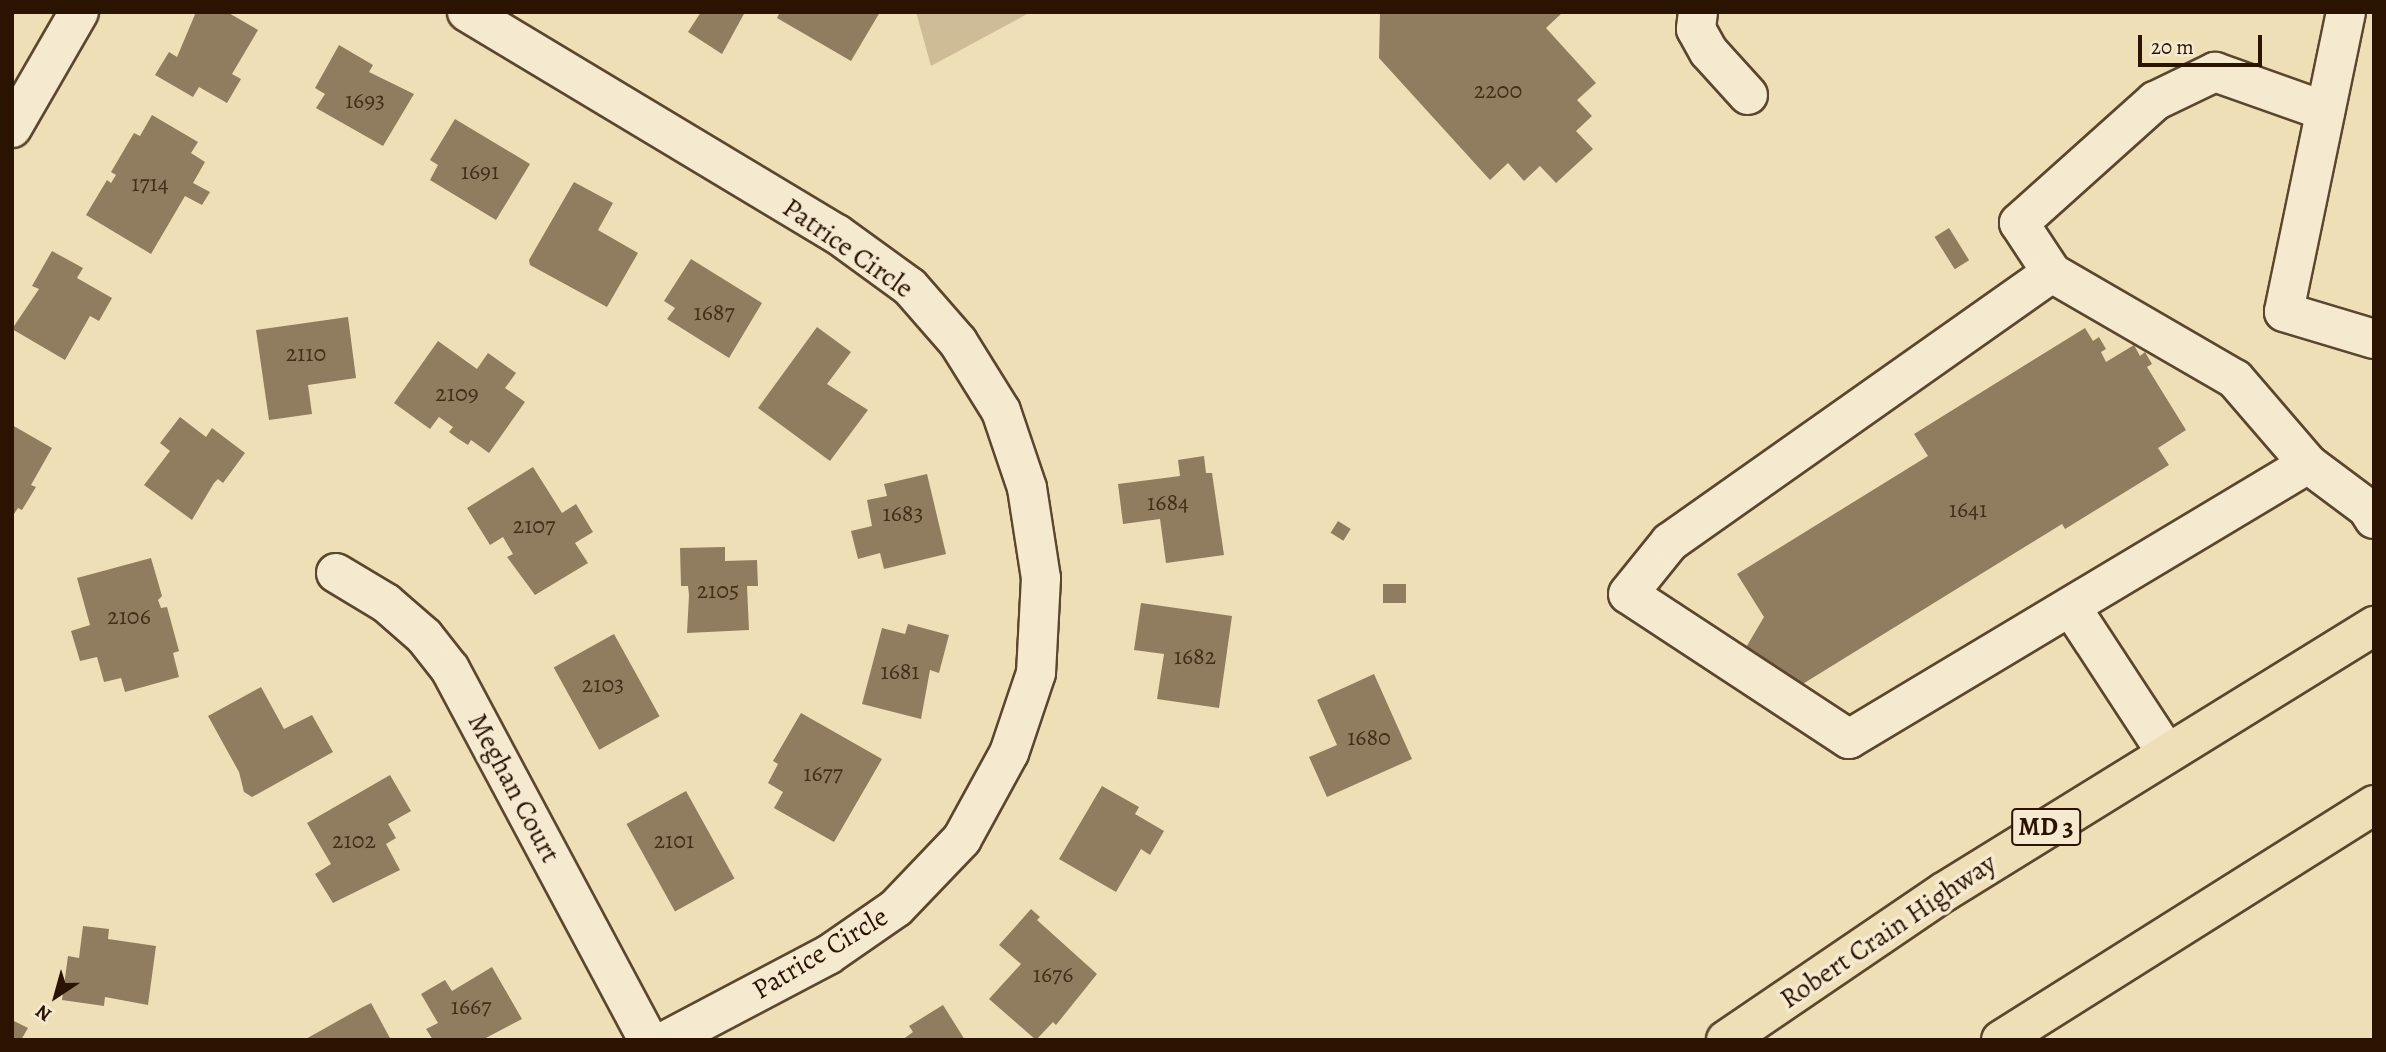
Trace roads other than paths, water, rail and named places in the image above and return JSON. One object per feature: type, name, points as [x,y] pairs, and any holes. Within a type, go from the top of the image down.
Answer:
[{"type":"highway","name":"Robert Crain Highway","points":[[1726,1040],[1944,891],[2374,626]]},
{"type":"highway","points":[[2001,1040],[2374,805]]},
{"type":"street","points":[[12,128],[79,12]]},
{"type":"street","name":"Patrice Circle","points":[[467,12],[837,234],[910,287],[958,342],[1001,411],[1027,488],[1041,578],[1036,673],[1009,754],[962,839],[896,908],[850,939],[667,1040]]},
{"type":"street","points":[[1698,12],[1696,29],[1709,52],[1748,95]]},
{"type":"street","points":[[2346,12],[2284,312],[2374,339]]},
{"type":"street","points":[[2325,111],[2215,72],[2155,101],[2019,223],[2052,272],[2235,379],[2308,464],[2371,510]]},
{"type":"street","points":[[2052,272],[1670,542],[1628,594],[1849,739],[2308,464]]},
{"type":"street","name":"Meghan Court","points":[[336,573],[386,603],[424,636],[450,669],[648,1040]]},
{"type":"street","points":[[2071,607],[2166,752]]}]
